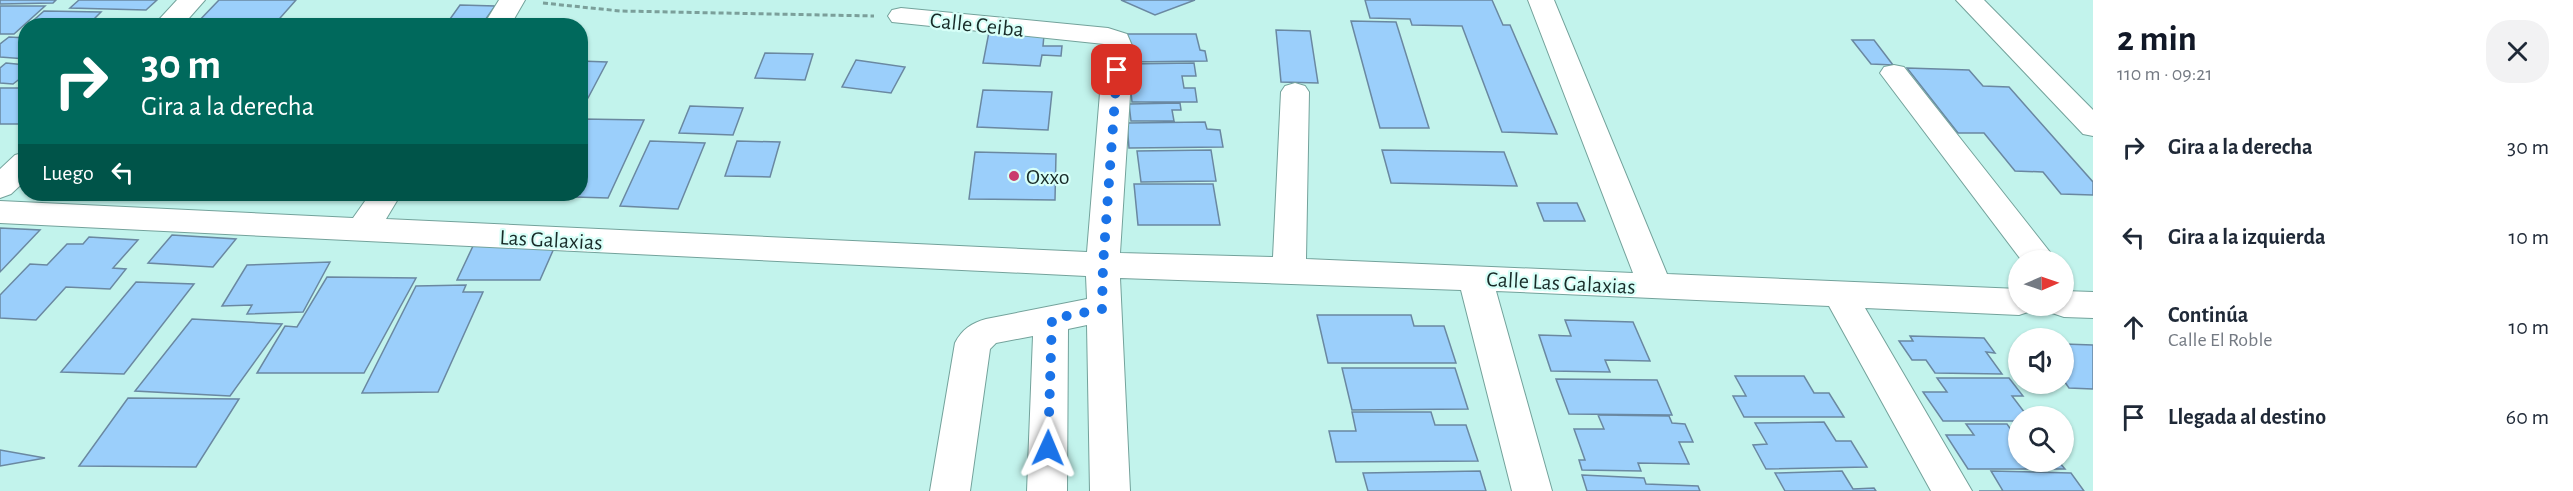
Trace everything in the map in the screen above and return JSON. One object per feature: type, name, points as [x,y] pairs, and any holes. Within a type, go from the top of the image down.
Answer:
[{"type":"street","points":[[174,18],[192,0]]},
{"type":"street","points":[[506,0],[512,0]]},
{"type":"street","points":[[501,18],[512,0]]},
{"type":"street","points":[[1541,0],[1655,286]]},
{"type":"street","points":[[1969,0],[2093,128]]},
{"type":"street","name":"Calle Ceiba","points":[[901,16],[1108,36],[1117,40],[1119,48],[1103,265]]},
{"type":"street","points":[[1894,73],[2031,250]]},
{"type":"street","points":[[1289,270],[1295,92]]},
{"type":"street","points":[[0,187],[18,170]]},
{"type":"street","points":[[362,230],[381,201]]},
{"type":"street","name":"Las Galaxias","points":[[0,212],[1103,265]]},
{"type":"street","points":[[1103,265],[1102,309],[1110,491]]},
{"type":"street","name":"Calle Las Galaxias","points":[[1103,265],[1289,270],[2008,302]]},
{"type":"street","points":[[1475,278],[1532,491]]},
{"type":"street","points":[[1839,294],[1952,491]]},
{"type":"street","points":[[950,491],[973,343],[986,332],[1102,309]]},
{"type":"street","points":[[1047,491],[1052,319]]},
{"type":"path","name":"Calle Ceiba","points":[[512,0],[620,11],[781,16],[901,16]]},
{"type":"building","points":[[0,0],[56,0],[53,3],[0,4]]},
{"type":"building","points":[[79,0],[157,0],[146,10],[70,8]]},
{"type":"building","points":[[219,0],[296,0],[280,18],[202,18]]},
{"type":"building","points":[[1121,0],[1195,0],[1155,15]]},
{"type":"building","points":[[1365,0],[1492,0],[1503,25],[1510,25],[1557,134],[1502,132],[1462,26],[1412,25],[1410,19],[1370,18]]},
{"type":"building","points":[[460,5],[495,6],[487,18],[451,18]]},
{"type":"building","points":[[0,6],[45,6],[32,18],[18,18],[18,30],[14,34],[0,34]]},
{"type":"building","points":[[44,11],[101,12],[95,18],[36,18]]},
{"type":"building","points":[[1351,21],[1396,22],[1429,128],[1380,128]]},
{"type":"building","points":[[1276,30],[1310,31],[1318,83],[1281,82]]},
{"type":"building","points":[[989,32],[1044,35],[1043,46],[1062,46],[1061,56],[1042,55],[1040,66],[983,63]]},
{"type":"building","points":[[1125,34],[1196,34],[1200,50],[1205,51],[1207,61],[1128,62]]},
{"type":"building","points":[[9,37],[18,38],[18,58],[0,57],[0,44]]},
{"type":"building","points":[[1852,40],[1874,40],[1893,65],[1871,64]]},
{"type":"building","points":[[765,53],[813,54],[805,80],[755,78]]},
{"type":"building","points":[[856,60],[905,67],[891,93],[842,87]]},
{"type":"building","points":[[588,61],[607,62],[588,98]]},
{"type":"building","points":[[6,63],[18,64],[18,80],[13,84],[0,83],[0,68]]},
{"type":"building","points":[[1194,63],[1196,76],[1182,76],[1184,88],[1195,88],[1197,102],[1132,102],[1128,64]]},
{"type":"building","points":[[1907,68],[1969,70],[1983,86],[2009,87],[2093,182],[2093,195],[2061,194],[2043,172],[2015,171],[1984,133],[1958,133]]},
{"type":"building","points":[[0,88],[18,88],[18,124],[0,124]]},
{"type":"building","points":[[983,90],[1052,92],[1048,130],[977,127]]},
{"type":"building","points":[[1180,103],[1181,110],[1172,110],[1174,121],[1131,121],[1129,104]]},
{"type":"building","points":[[690,106],[743,108],[733,135],[679,133]]},
{"type":"building","points":[[588,119],[644,120],[608,198],[588,197]]},
{"type":"building","points":[[1205,122],[1207,129],[1220,130],[1223,147],[1129,148],[1127,123]]},
{"type":"building","points":[[650,141],[705,143],[678,209],[620,206]]},
{"type":"building","points":[[737,141],[780,142],[770,177],[725,176]]},
{"type":"building","points":[[1211,150],[1216,181],[1141,182],[1137,151]]},
{"type":"building","points":[[1382,150],[1504,152],[1517,186],[1391,183]]},
{"type":"building","name":"Oxxo","points":[[975,152],[1056,154],[1055,200],[969,199]]},
{"type":"building","points":[[1134,184],[1213,184],[1220,225],[1138,225]]},
{"type":"building","points":[[1537,203],[1577,203],[1585,221],[1544,221]]},
{"type":"building","points":[[0,228],[40,230],[0,272]]},
{"type":"building","points":[[172,235],[236,239],[213,267],[148,263]]},
{"type":"building","points":[[89,237],[138,240],[113,268],[126,269],[110,289],[66,287],[36,320],[0,318],[0,295],[30,264],[47,265],[67,244],[83,244]]},
{"type":"building","points":[[473,246],[555,246],[540,280],[457,280]]},
{"type":"building","points":[[330,262],[303,312],[247,314],[252,305],[222,306],[247,265]]},
{"type":"building","points":[[327,277],[416,278],[364,373],[257,373],[285,326],[297,327]]},
{"type":"building","points":[[136,282],[194,284],[124,374],[61,372]]},
{"type":"building","points":[[466,285],[463,292],[483,292],[438,392],[362,393],[416,286]]},
{"type":"building","points":[[1317,315],[1411,315],[1414,326],[1444,326],[1456,363],[1328,363]]},
{"type":"building","points":[[192,319],[282,324],[230,396],[135,391]]},
{"type":"building","points":[[1565,320],[1633,322],[1650,361],[1605,360],[1610,372],[1551,371],[1539,335],[1571,336]]},
{"type":"building","points":[[1910,336],[1984,338],[1995,353],[1986,352],[2002,374],[1935,373],[1926,360],[1912,360],[1899,341],[1913,341]]},
{"type":"building","points":[[2074,344],[2093,345],[2093,389],[2074,388]]},
{"type":"building","points":[[1342,368],[1455,368],[1468,409],[1352,410]]},
{"type":"building","points":[[1735,376],[1804,376],[1814,393],[1829,393],[1844,417],[1744,417],[1733,396],[1746,396]]},
{"type":"building","points":[[1937,378],[2008,378],[2008,394],[2023,396],[2012,396],[2020,406],[2008,406],[2008,421],[1943,421],[1923,392],[1947,392]]},
{"type":"building","points":[[1556,379],[1657,380],[1672,415],[1569,414]]},
{"type":"building","points":[[128,398],[239,399],[196,467],[79,466]]},
{"type":"building","points":[[1352,412],[1431,412],[1435,425],[1466,425],[1478,461],[1336,462],[1329,431],[1356,431]]},
{"type":"building","points":[[1598,415],[1669,416],[1672,423],[1685,424],[1693,442],[1679,442],[1689,464],[1638,463],[1641,471],[1582,470],[1579,460],[1585,460],[1574,429],[1604,429]]},
{"type":"building","points":[[1824,422],[1836,441],[1851,441],[1867,467],[1766,469],[1753,445],[1767,444],[1755,423]]},
{"type":"building","points":[[1966,424],[2007,424],[2008,469],[1968,469],[1946,435],[1974,435]]},
{"type":"building","points":[[0,450],[45,458],[0,466]]},
{"type":"building","points":[[1480,471],[1486,491],[1368,491],[1363,473]]},
{"type":"building","points":[[1842,471],[1853,489],[1874,488],[1876,491],[1785,491],[1775,473]]},
{"type":"building","points":[[1991,471],[2071,473],[2084,491],[2003,491]]},
{"type":"building","points":[[1582,475],[1644,478],[1646,484],[1698,486],[1700,491],[1587,491]]},
{"type":"place","name":"Oxxo","points":[[1014,176]]},
{"type":"route","points":[[1048,448],[1052,319],[1102,309],[1117,70]]}]
